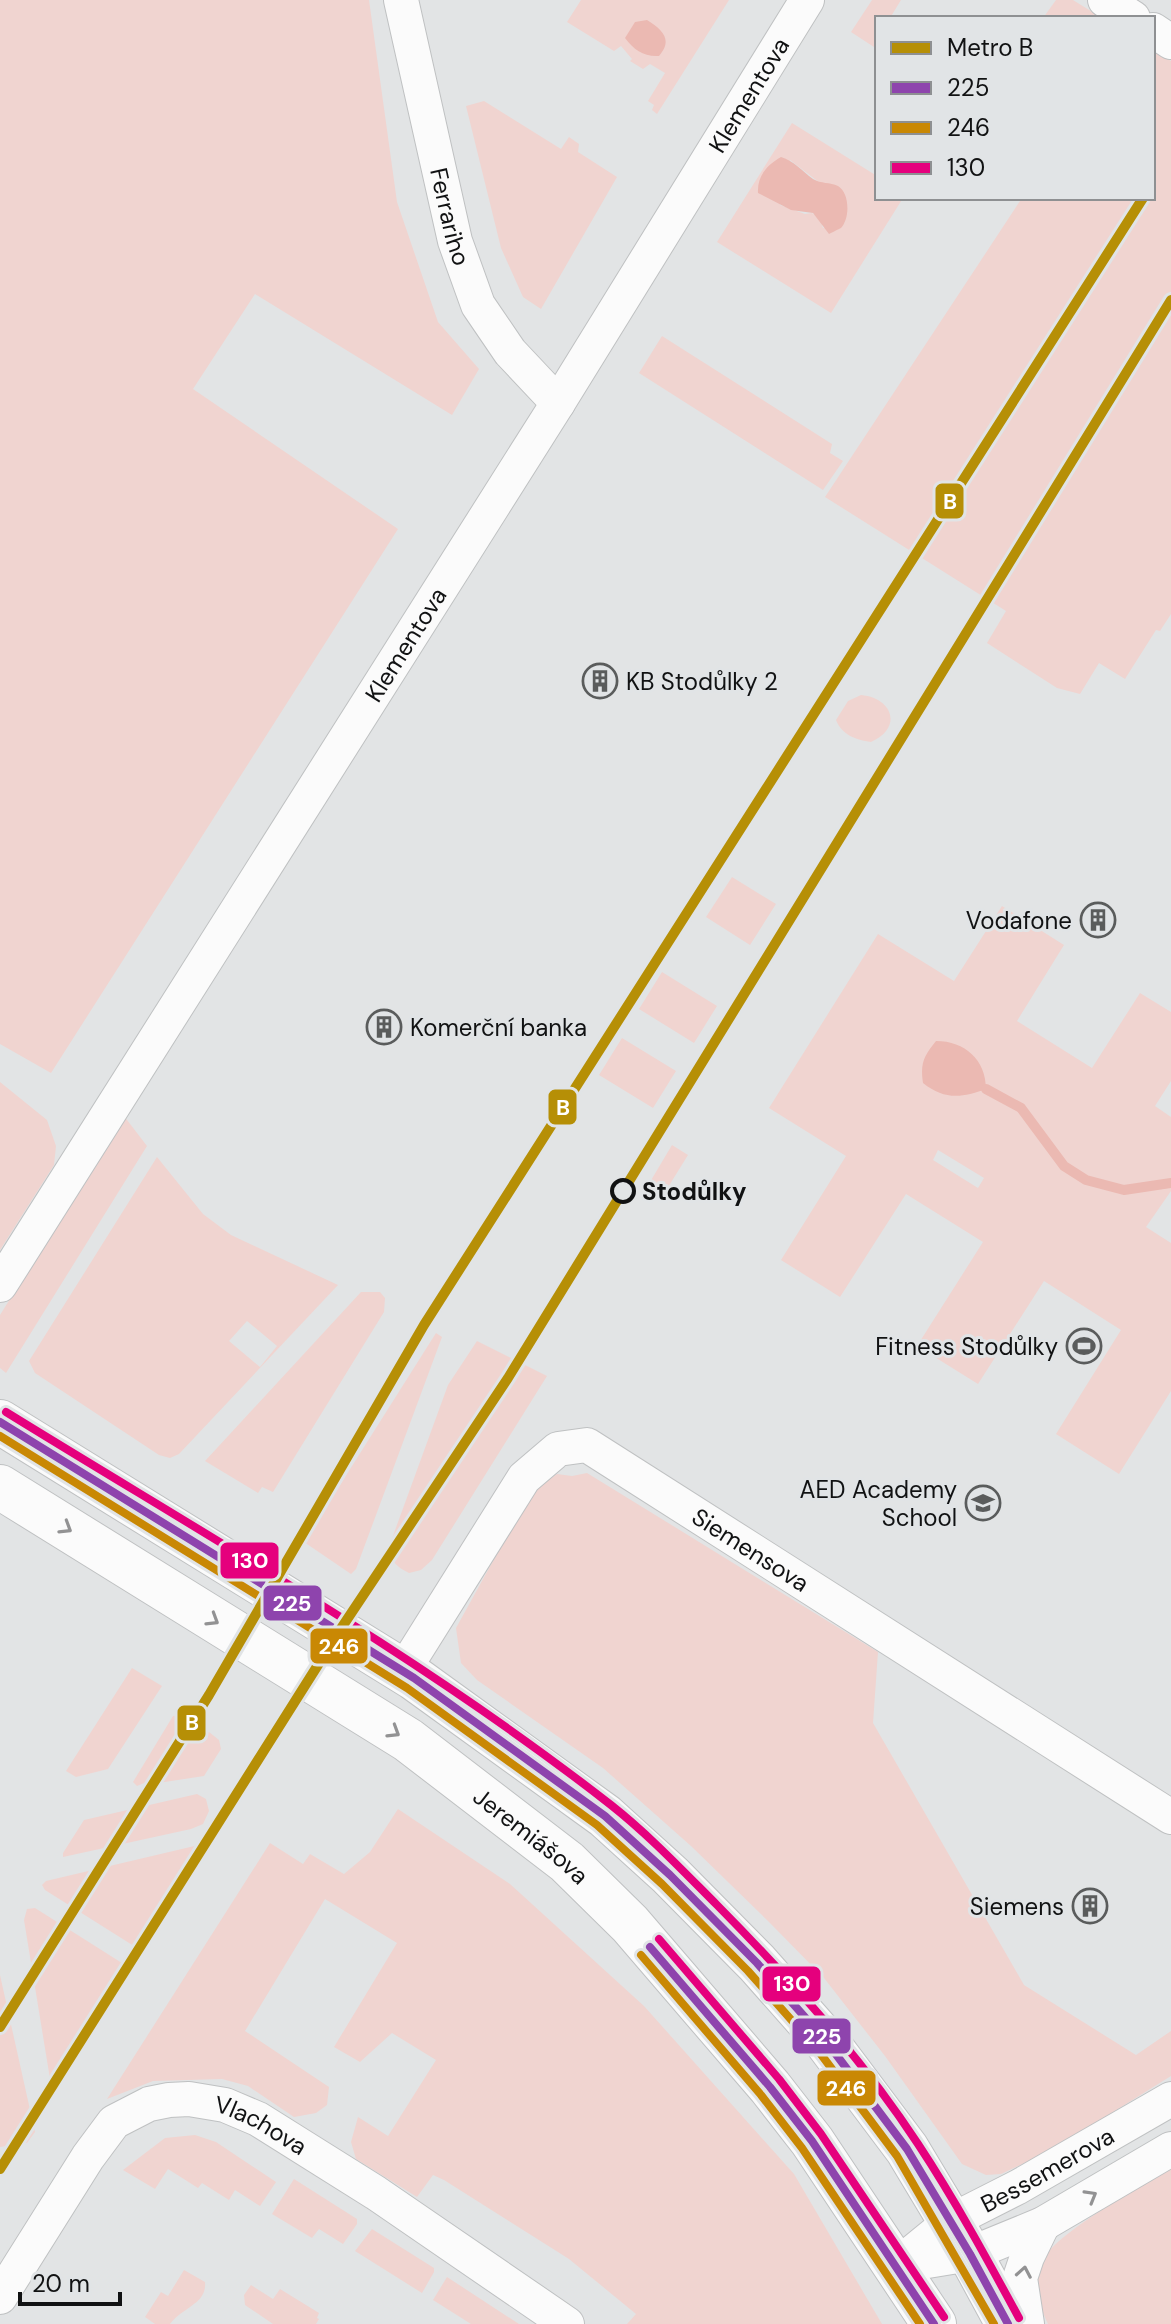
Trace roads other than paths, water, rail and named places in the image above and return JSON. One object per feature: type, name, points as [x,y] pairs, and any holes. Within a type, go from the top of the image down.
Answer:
[{"type":"main road","points":[[0,1422],[403,1671],[605,1816],[670,1875],[757,1963],[826,2041],[907,2149],[961,2237],[1008,2324]]},
{"type":"main road","name":"Jeremiášova","points":[[0,1487],[408,1740],[567,1862],[598,1890],[770,2087],[812,2141],[934,2324]]},
{"type":"street","name":"Ferrariho","points":[[401,0],[455,241],[478,305],[510,352],[558,403]]},
{"type":"street","name":"Klementova","points":[[0,1285],[558,403],[807,0]]},
{"type":"street","points":[[1105,0],[1133,16]]},
{"type":"street","name":"Siemensova","points":[[403,1671],[524,1478],[558,1449],[587,1445],[1171,1817]]},
{"type":"street","name":"Vlachova","points":[[0,2297],[88,2157],[114,2122],[149,2104],[189,2099],[225,2105],[258,2119],[376,2193],[567,2324]]},
{"type":"street","name":"Bessemerova","points":[[961,2237],[1018,2187],[1171,2099]]},
{"type":"street","name":"Bessemerova","points":[[896,2266],[961,2237],[1043,2224],[1171,2149]]},
{"type":"street","name":"Bessemerova","points":[[1027,2324],[1020,2278],[1043,2224]]},
{"type":"waterway","points":[[986,1089],[1021,1108],[1064,1166],[1086,1180],[1124,1190],[1171,1183]]},
{"type":"metro line","name":"B","points":[[0,2027],[209,1695],[424,1325],[1142,200]]},
{"type":"metro line","name":"B","points":[[0,2169],[340,1630],[508,1378],[1171,300]]},
{"type":"place","name":"KB Stodůlky 2","points":[[600,681]]},
{"type":"place","name":"Vodafone","points":[[1098,920]]},
{"type":"place","name":"Komerční banka","points":[[384,1027]]},
{"type":"place","name":"Stodůlky","points":[[623,1191]]},
{"type":"place","name":"Fitness Stodůlky","points":[[1084,1346]]},
{"type":"place","name":"AED Academy School","points":[[983,1503]]},
{"type":"place","name":"Siemens","points":[[1090,1906]]}]
